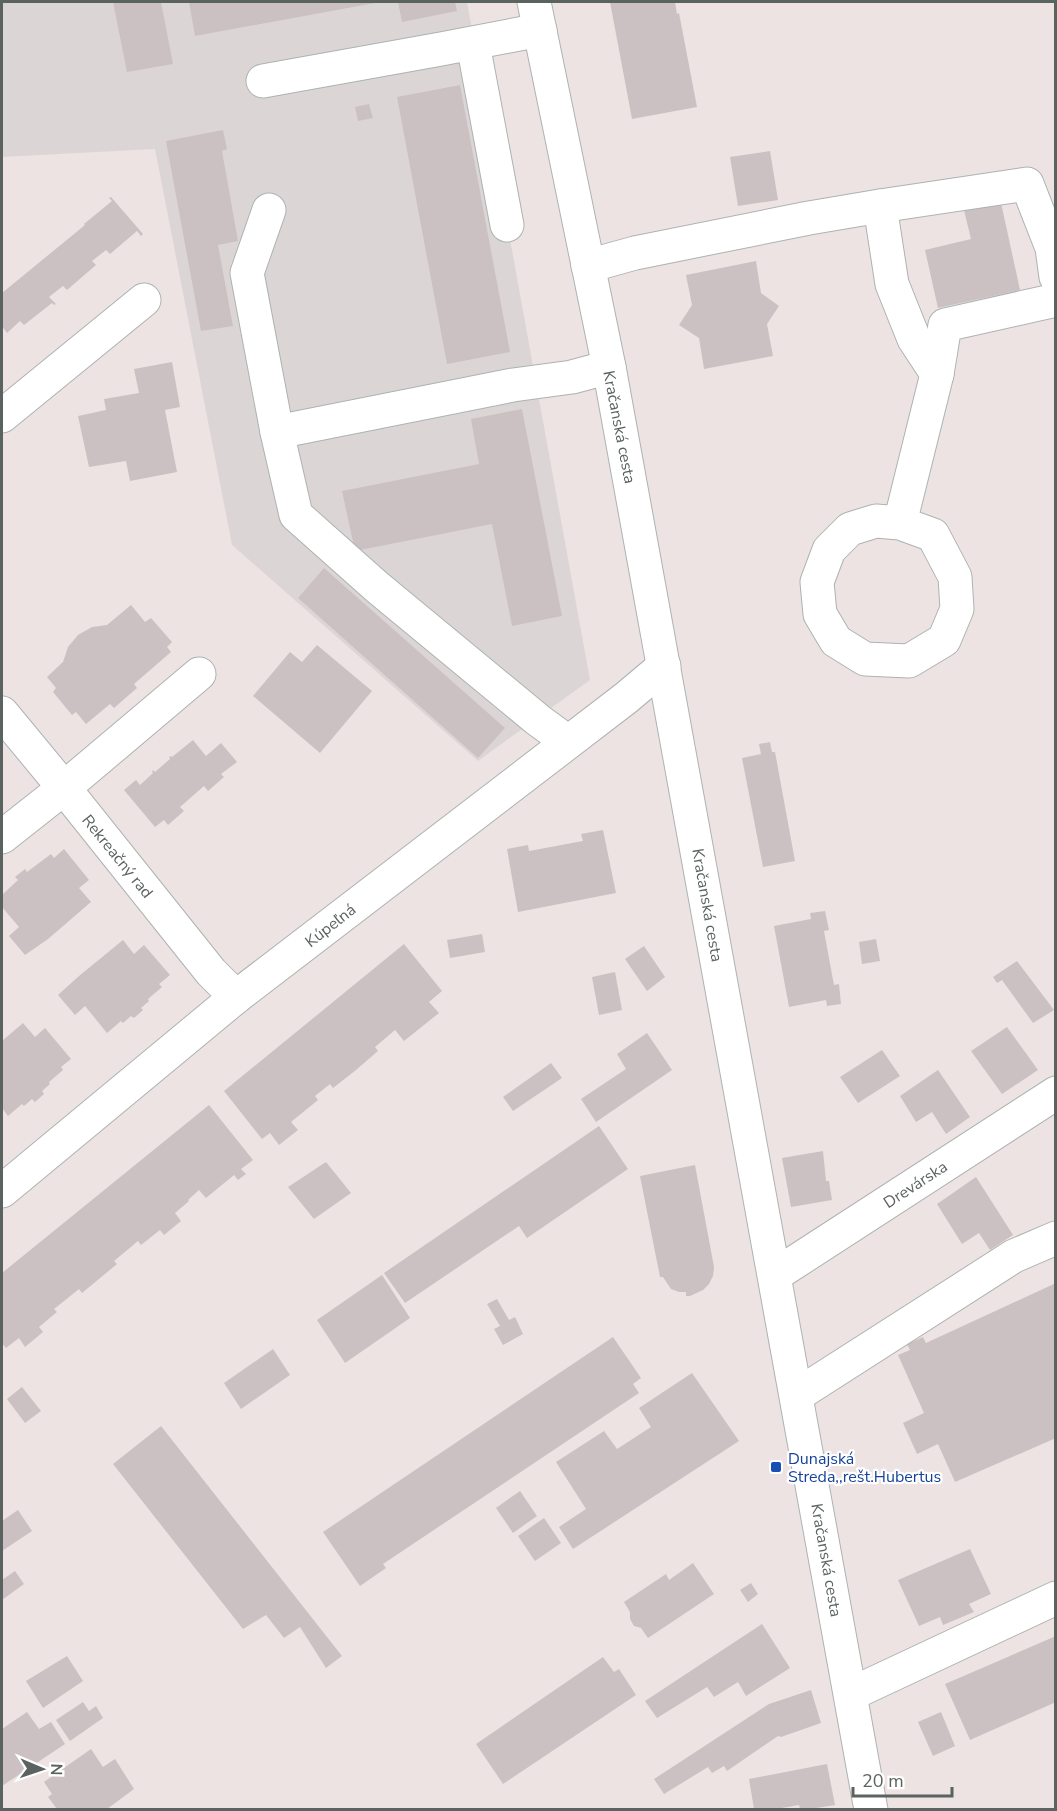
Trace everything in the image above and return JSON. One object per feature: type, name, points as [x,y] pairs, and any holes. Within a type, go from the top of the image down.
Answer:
[{"type":"street","points":[[263,81],[473,44],[537,16]]},
{"type":"street","name":"Kračanská cesta","points":[[537,16],[609,367],[871,1809]]},
{"type":"street","points":[[473,44],[507,225]]},
{"type":"street","points":[[588,266],[635,253],[809,218],[1027,184],[1052,248],[1056,277]]},
{"type":"street","points":[[880,206],[892,284],[914,339],[937,374]]},
{"type":"street","points":[[269,210],[247,273],[277,432],[296,515],[395,602],[568,742]]},
{"type":"street","points":[[2,416],[144,300]]},
{"type":"street","points":[[900,523],[937,374],[945,324],[1056,300]]},
{"type":"street","points":[[277,432],[513,385],[572,377],[609,367]]},
{"type":"street","points":[[876,521],[900,523],[933,535],[955,577],[957,609],[944,640],[909,661],[865,659],[836,641],[820,614],[817,582],[829,550],[850,529],[876,521]]},
{"type":"street","name":"Kúpeľná","points":[[2,1191],[236,997],[626,698],[664,666]]},
{"type":"street","points":[[2,837],[200,674]]},
{"type":"street","name":"Rekreačný rad","points":[[2,713],[211,972],[236,997]]},
{"type":"street","name":"Drevárska","points":[[775,1275],[1056,1093]]},
{"type":"street","points":[[797,1395],[1014,1256],[1056,1238]]},
{"type":"street","points":[[851,1694],[1056,1598]]},
{"type":"shaded area","points":[[2,2],[467,2],[590,680],[478,761],[232,545],[155,149],[2,157]]},
{"type":"building","points":[[113,2],[161,2],[173,64],[127,72]]},
{"type":"building","points":[[189,2],[375,2],[375,3],[195,36]]},
{"type":"building","points":[[398,2],[455,2],[457,11],[402,22]]},
{"type":"building","points":[[610,2],[675,2],[697,107],[632,119]]},
{"type":"building","points":[[460,85],[510,352],[447,364],[397,97]]},
{"type":"building","points":[[369,104],[373,118],[358,121],[355,107]]},
{"type":"building","points":[[223,130],[227,149],[222,151],[238,241],[218,245],[233,326],[201,331],[166,141]]},
{"type":"building","points":[[770,151],[778,200],[738,206],[730,157]]},
{"type":"building","points":[[111,197],[143,234],[141,236],[137,231],[110,254],[106,250],[92,261],[96,265],[67,290],[63,286],[49,297],[56,304],[52,303],[24,325],[20,321],[7,333],[2,326],[2,293],[85,225],[112,201],[109,198]]},
{"type":"building","points":[[1000,198],[1020,290],[938,308],[925,250],[971,239],[963,206]]},
{"type":"building","points":[[756,261],[761,293],[779,306],[767,324],[773,356],[704,369],[699,338],[679,325],[692,305],[686,275]]},
{"type":"building","points":[[172,362],[180,407],[165,410],[177,472],[130,481],[126,461],[89,467],[78,416],[106,410],[104,399],[139,393],[134,369]]},
{"type":"building","points":[[522,409],[562,616],[512,626],[492,524],[355,551],[342,491],[479,464],[471,419]]},
{"type":"building","points":[[324,568],[505,728],[478,758],[298,598]]},
{"type":"building","points":[[131,605],[145,622],[151,618],[172,642],[167,647],[171,652],[134,684],[137,688],[114,708],[110,704],[86,724],[76,712],[72,715],[53,692],[56,688],[47,677],[63,662],[68,647],[78,635],[92,627],[107,625]]},
{"type":"building","points":[[317,645],[372,691],[320,753],[253,696],[290,652],[302,662]]},
{"type":"building","points":[[193,740],[206,756],[221,743],[237,762],[221,774],[224,777],[208,791],[204,786],[180,807],[184,811],[168,825],[164,820],[155,827],[124,790],[136,780],[140,785],[153,773],[153,770],[155,772],[170,759],[169,757]]},
{"type":"building","points":[[770,742],[772,752],[775,752],[795,861],[763,867],[742,758],[761,754],[759,744]]},
{"type":"building","points":[[603,830],[616,893],[518,912],[507,849],[528,845],[529,851],[583,841],[581,834]]},
{"type":"building","points":[[64,849],[89,880],[79,888],[91,902],[48,939],[25,955],[9,936],[19,927],[2,907],[2,895],[18,880],[15,877],[25,869],[27,872],[51,854],[54,858]]},
{"type":"building","points":[[825,911],[829,930],[824,931],[834,985],[839,984],[841,1004],[827,1006],[826,1000],[789,1007],[774,926],[811,919],[810,913]]},
{"type":"building","points":[[482,934],[485,952],[450,958],[447,940]]},
{"type":"building","points":[[876,939],[880,961],[862,964],[859,942]]},
{"type":"building","points":[[123,940],[134,954],[144,945],[170,975],[159,984],[162,987],[148,999],[149,1001],[141,1008],[143,1010],[134,1018],[131,1016],[123,1023],[121,1021],[107,1033],[85,1006],[75,1015],[58,995]]},
{"type":"building","points":[[404,944],[442,991],[429,1002],[439,1013],[404,1041],[395,1030],[375,1047],[378,1051],[356,1070],[333,1088],[330,1084],[315,1096],[318,1100],[291,1122],[298,1130],[279,1145],[270,1133],[262,1139],[224,1091]]},
{"type":"building","points":[[644,946],[665,977],[647,991],[625,959]]},
{"type":"building","points":[[1017,961],[1054,1010],[1033,1023],[1002,980],[997,983],[993,977]]},
{"type":"building","points":[[615,972],[622,1010],[599,1015],[592,977]]},
{"type":"building","points":[[23,1023],[35,1037],[45,1028],[71,1059],[61,1067],[63,1070],[42,1091],[44,1094],[35,1102],[32,1099],[24,1106],[22,1104],[8,1116],[2,1108],[2,1041]]},
{"type":"building","points":[[1007,1027],[1038,1070],[1002,1094],[971,1051]]},
{"type":"building","points":[[647,1033],[672,1070],[596,1122],[581,1099],[626,1069],[617,1054]]},
{"type":"building","points":[[882,1050],[900,1076],[858,1103],[840,1077]]},
{"type":"building","points":[[551,1063],[562,1078],[513,1111],[503,1097]]},
{"type":"building","points":[[938,1070],[970,1117],[946,1134],[932,1112],[916,1122],[900,1096]]},
{"type":"building","points":[[209,1105],[253,1160],[241,1169],[246,1174],[238,1180],[234,1175],[206,1198],[199,1190],[175,1213],[181,1221],[164,1235],[160,1230],[141,1245],[138,1241],[114,1261],[117,1264],[82,1293],[79,1289],[54,1309],[57,1312],[39,1327],[43,1332],[25,1347],[19,1338],[6,1348],[2,1343],[2,1273]]},
{"type":"building","points":[[599,1126],[628,1169],[527,1238],[519,1226],[405,1303],[384,1273]]},
{"type":"building","points":[[823,1151],[826,1181],[829,1181],[832,1200],[791,1207],[782,1158]]},
{"type":"building","points":[[326,1162],[351,1193],[314,1219],[288,1187]]},
{"type":"building","points":[[695,1165],[714,1267],[709,1284],[703,1290],[686,1296],[686,1292],[671,1289],[663,1277],[660,1277],[640,1176]]},
{"type":"building","points":[[976,1177],[1013,1235],[990,1250],[979,1233],[962,1244],[937,1204]]},
{"type":"building","points":[[382,1275],[410,1318],[345,1363],[317,1320]]},
{"type":"building","points":[[1056,1283],[1056,1438],[955,1482],[938,1444],[917,1454],[903,1423],[924,1413],[898,1355],[910,1350],[907,1344],[923,1337],[926,1343]]},
{"type":"building","points":[[497,1299],[509,1320],[515,1317],[523,1334],[503,1345],[494,1329],[500,1326],[487,1304]]},
{"type":"building","points":[[613,1337],[641,1378],[633,1384],[639,1393],[383,1564],[386,1568],[360,1586],[323,1532]]},
{"type":"building","points":[[273,1349],[290,1375],[241,1409],[224,1383]]},
{"type":"building","points":[[692,1373],[739,1441],[573,1549],[559,1527],[586,1509],[556,1462],[604,1431],[617,1449],[651,1427],[639,1408]]},
{"type":"building","points":[[22,1387],[41,1411],[25,1423],[7,1399]]},
{"type":"building","points":[[161,1426],[342,1656],[326,1668],[300,1627],[284,1638],[266,1615],[243,1629],[113,1464]]},
{"type":"building","points":[[520,1491],[537,1516],[513,1533],[496,1508]]},
{"type":"building","points":[[18,1510],[32,1531],[2,1551],[2,1521]]},
{"type":"building","points":[[544,1518],[561,1543],[535,1561],[518,1536]]},
{"type":"building","points":[[970,1549],[991,1594],[969,1604],[974,1612],[943,1625],[940,1617],[919,1626],[898,1580]]},
{"type":"building","points":[[693,1563],[714,1594],[648,1638],[641,1628],[634,1626],[624,1602],[666,1574],[669,1580]]},
{"type":"building","points":[[15,1571],[24,1584],[2,1600],[2,1580]]},
{"type":"building","points":[[751,1583],[758,1594],[748,1602],[740,1590]]},
{"type":"building","points":[[762,1624],[790,1668],[746,1696],[738,1682],[714,1697],[707,1687],[657,1718],[645,1701]]},
{"type":"building","points":[[1056,1636],[1056,1702],[970,1740],[945,1684]]},
{"type":"building","points":[[67,1656],[83,1681],[43,1708],[26,1681]]},
{"type":"building","points":[[603,1657],[614,1672],[619,1669],[636,1695],[503,1784],[476,1744]]},
{"type":"building","points":[[811,1690],[821,1723],[781,1737],[778,1736],[727,1771],[724,1766],[712,1773],[708,1767],[664,1794],[654,1779],[769,1704]]},
{"type":"building","points":[[83,1702],[89,1711],[96,1706],[103,1718],[70,1741],[56,1720]]},
{"type":"building","points":[[27,1712],[39,1729],[51,1722],[65,1744],[2,1786],[2,1729]]},
{"type":"building","points":[[941,1712],[955,1746],[933,1756],[918,1722]]},
{"type":"building","points":[[91,1749],[103,1767],[115,1759],[134,1789],[107,1809],[57,1809],[48,1797],[52,1794],[44,1782]]},
{"type":"building","points":[[827,1764],[835,1805],[810,1809],[800,1809],[799,1805],[776,1809],[754,1809],[749,1779]]},
{"type":"place","name":"Dunajská Streda,,rešt.Hubertus","points":[[776,1467]]}]
